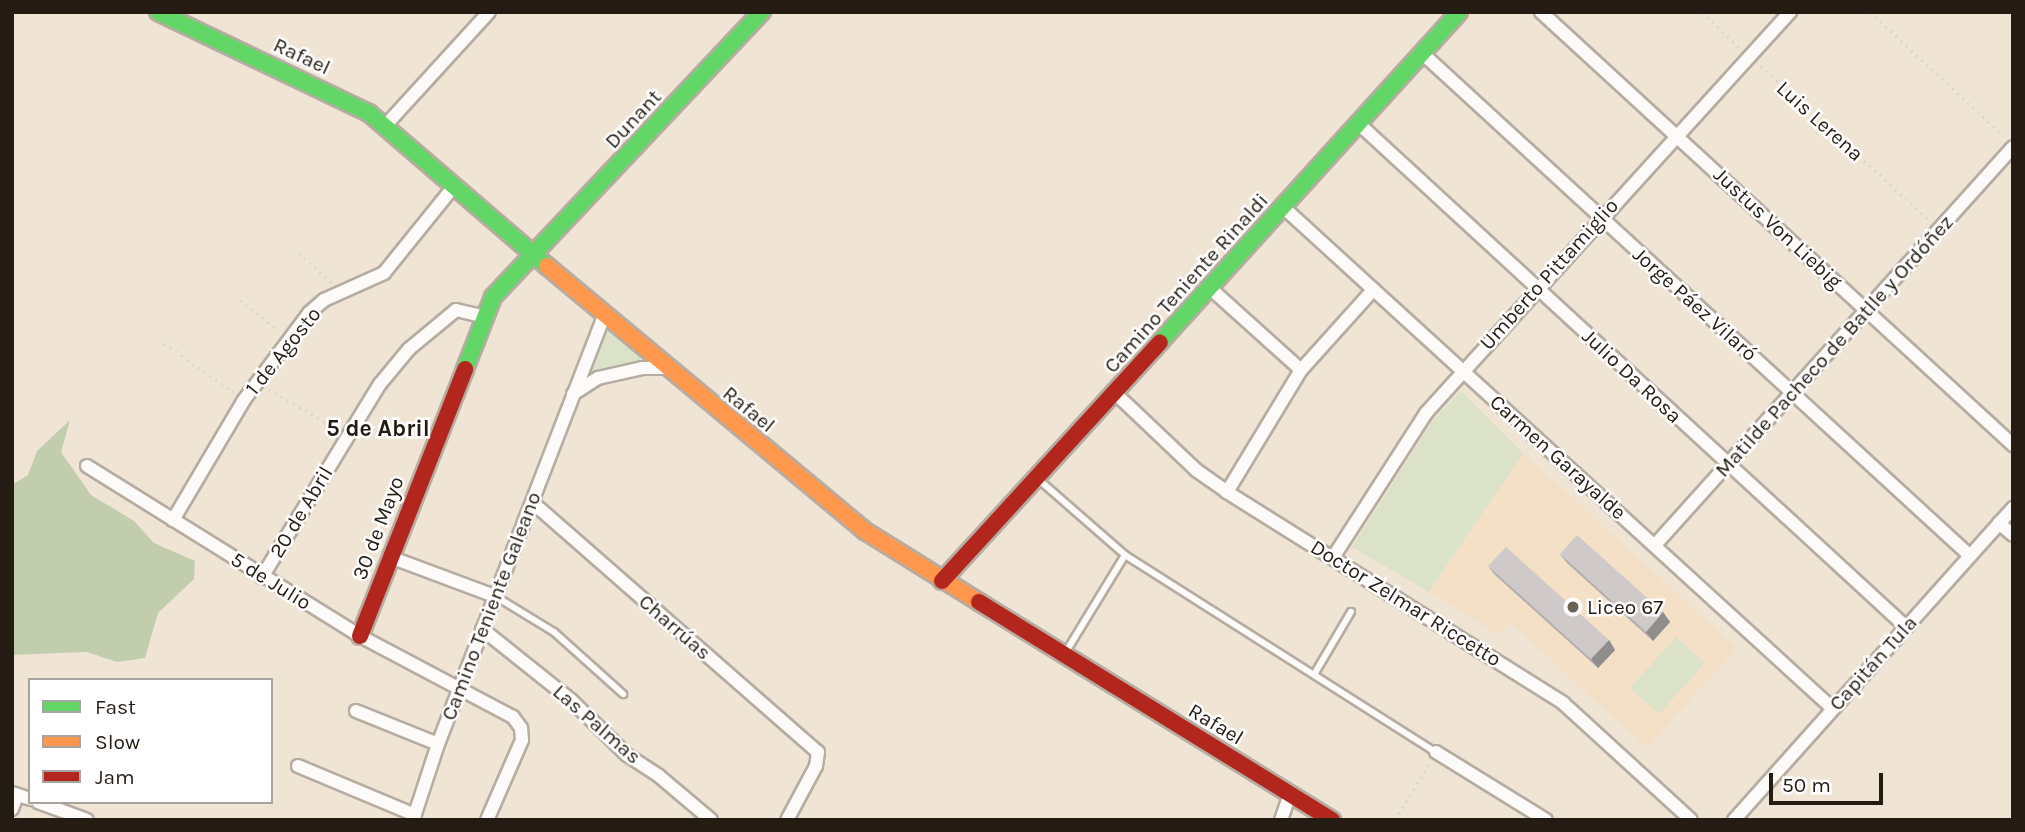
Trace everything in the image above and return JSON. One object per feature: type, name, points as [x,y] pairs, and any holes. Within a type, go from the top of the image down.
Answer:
[{"type":"street","name":"Rafael","points":[[158,12],[339,96],[385,126],[665,368],[865,531],[1332,820]]},
{"type":"street","points":[[385,126],[489,12]]},
{"type":"street","name":"Dunant","points":[[535,254],[762,12]]},
{"type":"street","name":"Camino Teniente Rinaldi","points":[[942,581],[1459,12]]},
{"type":"street","name":"Justus Von Liebig","points":[[1541,12],[2013,445]]},
{"type":"street","name":"Umberto Pittamiglio","points":[[1334,556],[1426,413],[1536,288],[1790,12]]},
{"type":"street","name":"Jorge Páez Vilaró","points":[[1422,53],[1969,555]]},
{"type":"street","name":"Julio Da Rosa","points":[[1359,124],[1906,627]]},
{"type":"street","name":"Matilde Pacheco de Batlle y Ordóñez","points":[[1655,545],[2013,145]]},
{"type":"street","name":"1 de Agosto","points":[[173,520],[244,400],[292,334],[324,300],[384,273],[455,186]]},
{"type":"street","name":"Carmen Garayalde","points":[[1283,207],[1832,708]]},
{"type":"street","name":"30 de Mayo","points":[[360,636],[483,316],[493,298],[535,254]]},
{"type":"street","points":[[1210,288],[1301,370]]},
{"type":"street","points":[[1227,492],[1301,370],[1373,290]]},
{"type":"street","name":"20 de Abril","points":[[262,577],[348,436],[409,349],[447,315],[462,309],[483,316]]},
{"type":"street","name":"Camino Teniente Galeano","points":[[414,817],[438,744],[604,316]]},
{"type":"street","points":[[573,394],[598,378],[642,368],[665,368]]},
{"type":"street","name":"Doctor Zelmar Riccetto","points":[[1115,393],[1196,470],[1227,492],[1334,556],[1563,704],[1691,820]]},
{"type":"street","name":"5 de Julio","points":[[87,466],[360,636],[460,686],[513,717],[522,728],[522,740],[486,820]]},
{"type":"street","name":"Charrúas","points":[[531,502],[818,752],[816,766],[787,820]]},
{"type":"street","name":"Capitán Tula","points":[[1734,820],[2013,508]]},
{"type":"street","points":[[1999,523],[2013,535]]},
{"type":"street","points":[[390,557],[495,596]]},
{"type":"street","name":"Las Palmas","points":[[482,629],[571,700],[627,755],[710,820]]},
{"type":"street","points":[[356,711],[438,744]]},
{"type":"street","points":[[1436,752],[1546,820]]},
{"type":"street","points":[[298,766],[414,817]]},
{"type":"street","points":[[12,809],[14,794]]},
{"type":"street","points":[[1281,820],[1290,794]]},
{"type":"street","points":[[43,804],[87,820]]},
{"type":"lane","points":[[1037,478],[1125,555],[1436,752]]},
{"type":"lane","points":[[1064,656],[1125,555]]},
{"type":"lane","points":[[495,596],[554,632],[623,694]]},
{"type":"lane","points":[[1315,673],[1351,612]]},
{"type":"path","name":"Luis Lerena","points":[[1702,12],[1939,229]]},
{"type":"path","points":[[1870,12],[2013,145]]},
{"type":"path","points":[[299,253],[342,292]]},
{"type":"path","points":[[240,300],[275,328],[292,334]]},
{"type":"path","points":[[164,343],[244,400]]},
{"type":"path","points":[[257,382],[348,436]]},
{"type":"path","points":[[1395,820],[1436,752]]},
{"type":"shaded area","name":"Liceo 67","points":[[1523,453],[1737,648],[1647,748],[1510,623],[1499,635],[1429,592]]},
{"type":"green space","points":[[608,330],[641,353],[640,360],[594,372],[591,368]]},
{"type":"green space","points":[[1461,391],[1523,453],[1429,592],[1352,547],[1433,420]]},
{"type":"green space","points":[[70,420],[61,452],[91,495],[134,521],[154,543],[195,561],[194,579],[158,613],[145,658],[117,662],[87,652],[12,655],[12,485],[28,475],[37,451]]},
{"type":"green space","points":[[1676,637],[1705,663],[1659,714],[1630,688]]},
{"type":"building","points":[[1577,535],[1663,612],[1646,632],[1560,554]]},
{"type":"building","points":[[1506,547],[1609,640],[1591,659],[1488,566]]},
{"type":"traffic: fast","points":[[158,12],[369,113],[547,266]]},
{"type":"traffic: fast","points":[[465,369],[493,297],[762,12]]},
{"type":"traffic: fast","points":[[1160,342],[1459,12]]},
{"type":"traffic: slow","points":[[547,266],[865,531],[979,602]]},
{"type":"traffic: jam","points":[[942,581],[1160,342]]},
{"type":"traffic: jam","points":[[360,636],[465,369]]},
{"type":"traffic: jam","points":[[979,602],[1332,820]]},
{"type":"place","name":"Liceo 67","points":[[1573,607]]},
{"type":"district","name":"5 de Abril","points":[[378,429]]}]
